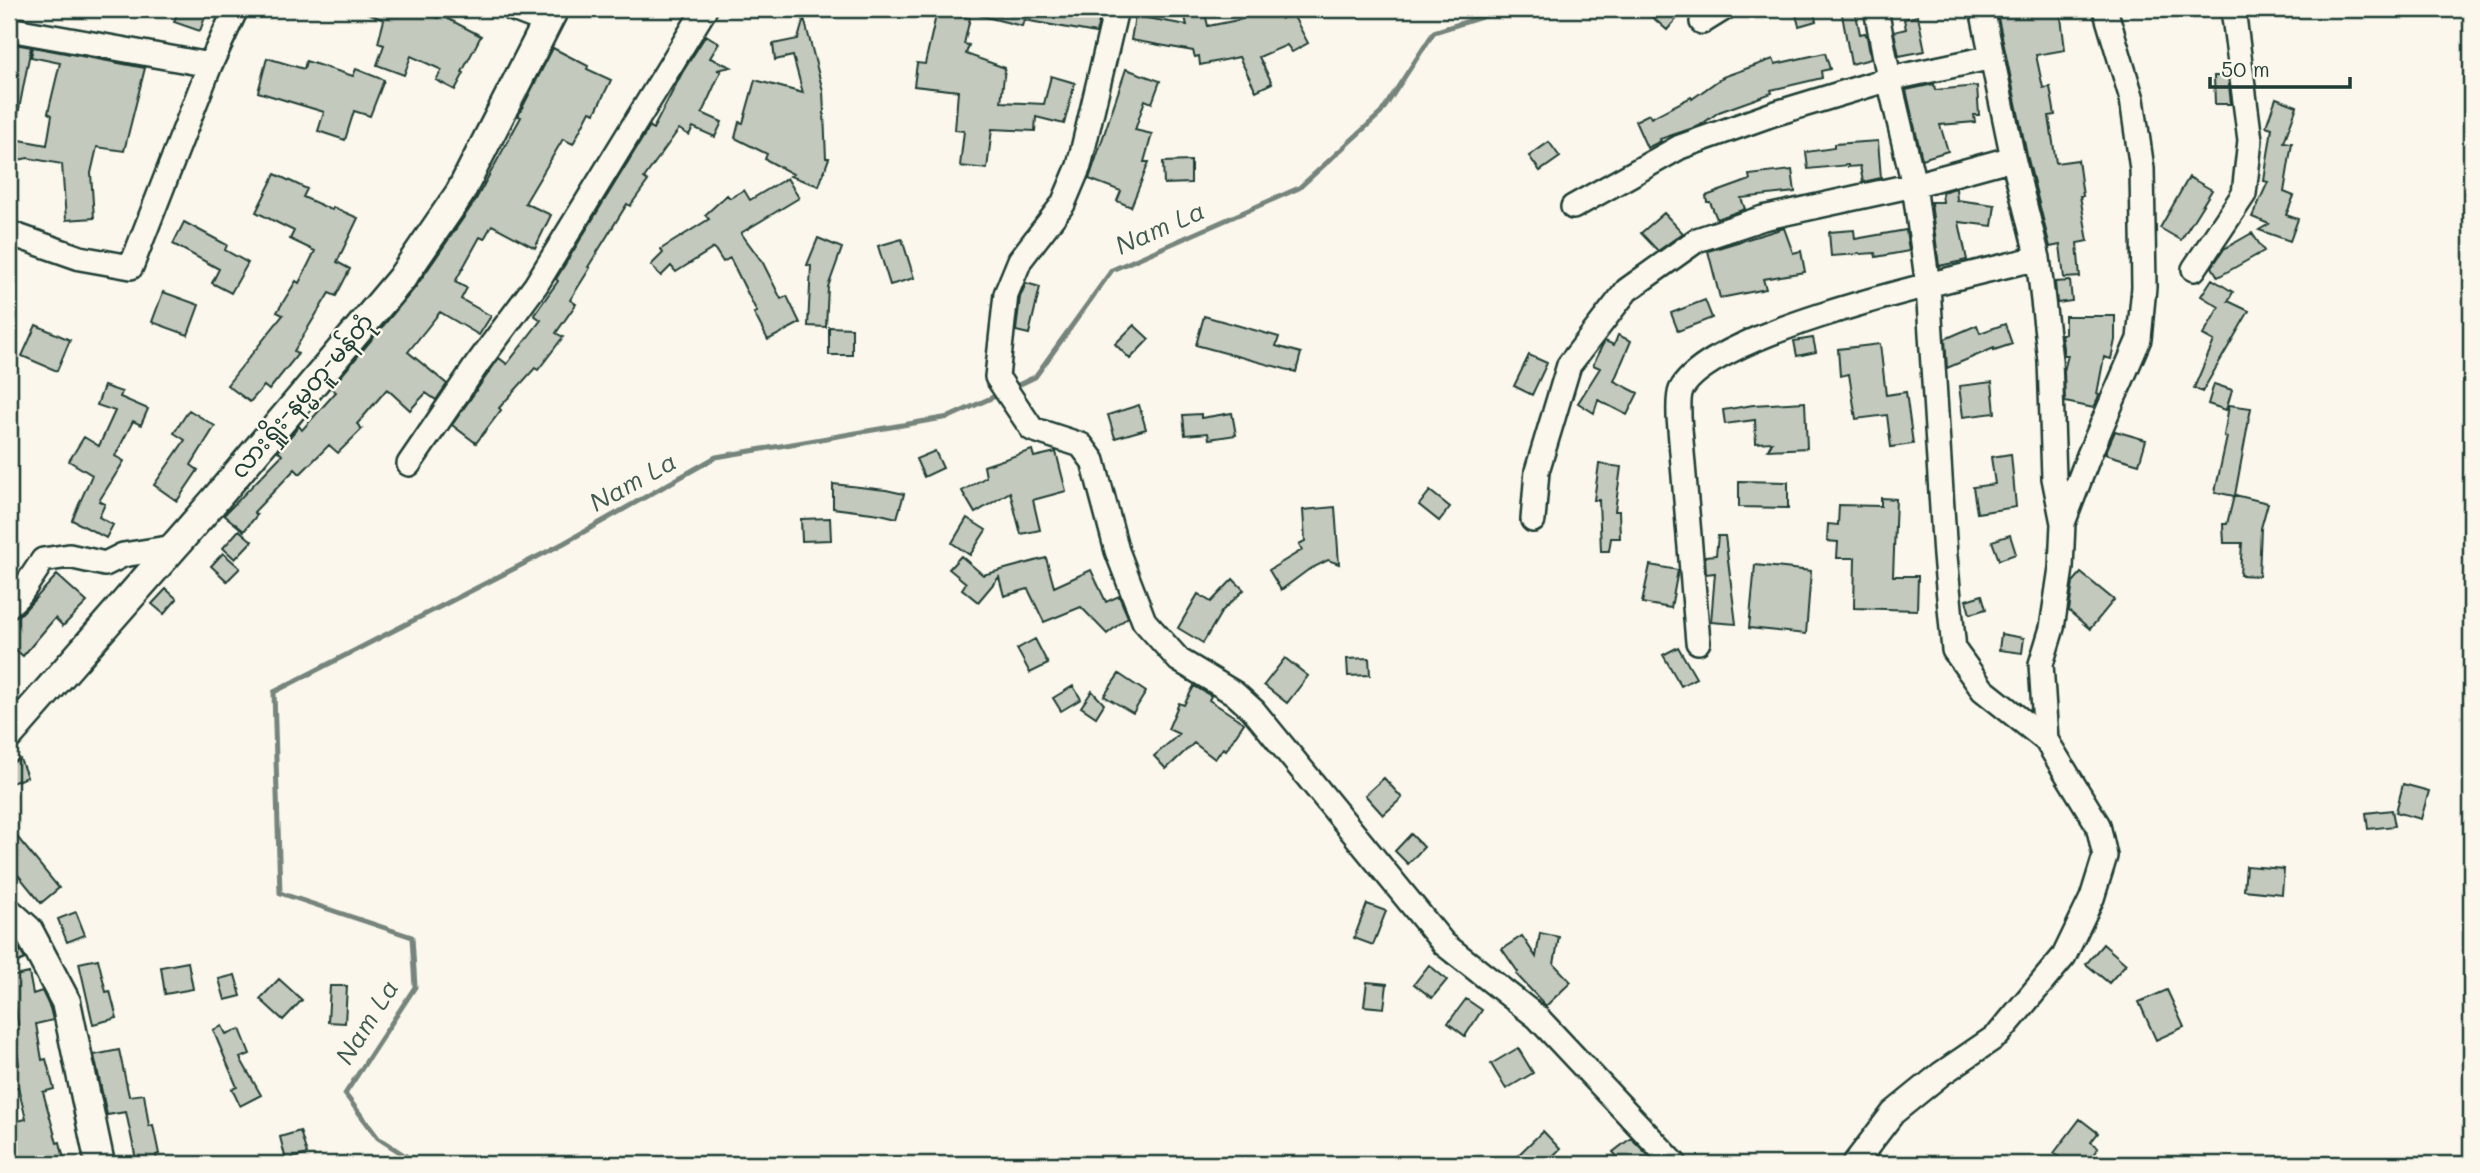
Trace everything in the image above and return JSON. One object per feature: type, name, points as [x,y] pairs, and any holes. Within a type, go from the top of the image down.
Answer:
[{"type":"main road","name":"လားရှိုး-နမ္မတူ-မန်တုံ","points":[[9,735],[174,547],[401,279],[460,193],[550,15]]},
{"type":"main road","points":[[9,913],[27,930],[66,1002],[100,1164]]},
{"type":"street","points":[[9,233],[80,258],[131,267],[210,65],[236,9]]},
{"type":"street","points":[[513,9],[550,15]]},
{"type":"street","points":[[409,464],[478,363],[536,285],[705,9]]},
{"type":"street","points":[[1116,9],[1079,166],[1063,204],[1020,260],[1006,294],[997,377],[1032,429],[1081,445],[1093,461],[1117,551],[1144,621],[1179,660],[1234,693],[1254,710],[1444,944],[1536,1017],[1675,1164]]},
{"type":"street","points":[[1702,22],[1723,9]]},
{"type":"street","points":[[1854,1164],[1893,1113],[1941,1074],[1998,1035],[2064,956],[2092,898],[2105,856],[2098,825],[2046,740],[1983,690],[1954,650],[1945,556],[1928,286],[1914,185],[1876,9]]},
{"type":"street","points":[[1982,9],[2013,158],[2038,258],[2050,360],[2054,478],[2063,523],[2061,568],[2052,628],[2041,664],[2046,740]]},
{"type":"street","points":[[2063,523],[2139,339],[2144,287],[2142,169],[2139,146],[2132,99],[2105,9]]},
{"type":"street","points":[[2194,269],[2244,194],[2250,140],[2233,9]]},
{"type":"street","points":[[9,29],[210,65]]},
{"type":"street","points":[[1573,207],[1680,147],[1773,114],[1889,79],[1993,57]]},
{"type":"street","points":[[1533,520],[1537,471],[1569,365],[1628,290],[1697,240],[1763,218],[1914,185],[2013,158]]},
{"type":"street","points":[[1698,642],[1679,416],[1681,391],[1700,369],[1750,341],[1823,313],[2038,258]]},
{"type":"street","points":[[9,604],[21,593],[43,560],[69,556],[105,564],[123,555],[174,547]]},
{"type":"building","points":[[179,9],[208,9],[200,31],[174,22]]},
{"type":"building","points":[[358,9],[415,9],[438,18],[439,14],[481,36],[455,90],[436,80],[442,70],[411,56],[404,75],[377,65],[384,45],[378,43],[384,20]]},
{"type":"building","points":[[975,9],[1102,9],[1096,33],[1024,20],[1022,26],[974,14]]},
{"type":"building","points":[[1183,9],[1204,9],[1208,26],[1243,19],[1236,9],[1274,9],[1281,19],[1292,13],[1308,43],[1292,52],[1287,45],[1259,57],[1272,83],[1256,91],[1239,57],[1200,65],[1199,56],[1195,57],[1193,51],[1131,40],[1135,16],[1187,25]]},
{"type":"building","points":[[1643,9],[1685,9],[1667,30]]},
{"type":"building","points":[[1813,9],[1816,21],[1799,26],[1795,11]]},
{"type":"building","points":[[1841,9],[1855,9],[1860,34],[1865,33],[1867,37],[1871,59],[1851,64]]},
{"type":"building","points":[[2019,9],[2060,9],[2065,50],[2036,55],[2043,88],[2050,87],[2055,115],[2049,116],[2056,163],[2078,160],[2083,196],[2080,196],[2088,241],[2077,243],[2080,277],[2064,278],[2060,245],[2050,247],[2027,155],[1997,13]]},
{"type":"building","points":[[937,11],[970,18],[964,44],[969,45],[966,54],[1005,68],[1001,102],[1044,104],[1051,76],[1075,83],[1064,124],[1036,117],[1035,131],[992,129],[987,169],[960,166],[964,131],[955,130],[958,91],[914,86],[917,63],[925,64]]},
{"type":"building","points":[[1918,16],[1925,51],[1899,56],[1894,32],[1906,29],[1904,19]]},
{"type":"building","points":[[804,18],[823,91],[826,158],[829,158],[819,186],[790,176],[793,174],[765,159],[767,154],[735,138],[739,122],[743,123],[755,80],[803,93],[793,56],[775,60],[773,44],[798,39]]},
{"type":"building","points":[[706,35],[719,43],[710,58],[731,67],[717,70],[721,71],[702,113],[722,122],[715,137],[693,127],[689,135],[679,129],[644,178],[648,181],[630,206],[627,204],[588,267],[590,268],[570,300],[576,304],[556,333],[563,337],[538,370],[535,368],[499,408],[501,410],[476,443],[452,425],[499,358],[507,364],[541,320],[534,315],[558,281],[556,279],[650,126],[653,129],[682,73]]},
{"type":"building","points":[[9,43],[31,47],[16,125],[9,124]]},
{"type":"building","points":[[33,47],[145,68],[124,151],[97,147],[91,173],[94,218],[66,220],[62,164],[28,158],[9,162],[9,138],[47,145],[52,115],[48,113],[60,63],[31,57]]},
{"type":"building","points":[[553,48],[611,80],[595,113],[590,111],[573,144],[563,139],[525,203],[551,215],[535,248],[492,225],[484,239],[480,237],[455,282],[467,288],[461,299],[491,316],[479,335],[440,312],[408,352],[447,384],[436,400],[426,393],[410,410],[387,389],[357,424],[362,429],[338,453],[329,445],[300,474],[295,469],[254,512],[257,515],[244,531],[224,515],[282,455],[278,451],[299,426],[302,430],[336,392],[331,388],[415,288],[475,201],[521,117],[518,116]]},
{"type":"building","points":[[1825,53],[1830,69],[1821,71],[1822,78],[1771,90],[1772,93],[1719,112],[1699,126],[1660,139],[1661,141],[1647,148],[1635,121],[1649,114],[1651,118],[1691,97],[1692,99],[1723,77],[1773,59],[1775,64]]},
{"type":"building","points":[[267,58],[304,69],[306,61],[353,76],[356,69],[384,80],[370,116],[354,111],[345,140],[318,131],[324,112],[258,92]]},
{"type":"building","points":[[1126,69],[1160,81],[1152,103],[1145,100],[1135,130],[1152,134],[1144,162],[1149,162],[1131,207],[1117,201],[1121,191],[1089,179]]},
{"type":"building","points":[[2214,76],[2228,76],[2231,104],[2215,104]]},
{"type":"building","points":[[1934,84],[1935,90],[1977,86],[1979,115],[1974,115],[1975,122],[1940,125],[1948,151],[1922,159],[1906,90]]},
{"type":"building","points":[[2276,98],[2297,106],[2284,142],[2292,143],[2284,192],[2294,196],[2286,215],[2298,219],[2290,241],[2259,230],[2269,224],[2252,217],[2268,182],[2264,181],[2272,128],[2266,126]]},
{"type":"building","points":[[1878,141],[1881,178],[1863,182],[1860,166],[1808,169],[1806,152],[1834,148],[1834,144]]},
{"type":"building","points":[[1549,142],[1560,157],[1540,171],[1529,156]]},
{"type":"building","points":[[1191,161],[1191,183],[1164,184],[1163,162]]},
{"type":"building","points":[[1792,170],[1795,192],[1741,198],[1745,209],[1717,219],[1710,202],[1707,202],[1706,196],[1750,180],[1749,175]]},
{"type":"building","points":[[275,174],[307,189],[303,197],[358,218],[337,262],[350,269],[336,296],[329,293],[294,351],[298,354],[269,390],[264,386],[250,402],[227,385],[283,315],[277,312],[296,281],[299,283],[315,251],[290,239],[294,231],[256,212]]},
{"type":"building","points":[[2189,177],[2212,190],[2181,240],[2160,228]]},
{"type":"building","points":[[787,178],[799,198],[741,233],[763,263],[781,299],[787,296],[800,323],[768,340],[730,258],[723,262],[714,248],[676,272],[671,266],[661,276],[651,265],[663,253],[661,249],[709,219],[705,215],[727,195],[730,198],[744,190],[750,200]]},
{"type":"building","points":[[1956,188],[1957,200],[1995,205],[1992,226],[1959,222],[1967,260],[1939,266],[1931,202],[1943,202],[1942,192]]},
{"type":"building","points":[[1664,213],[1683,233],[1658,251],[1641,233]]},
{"type":"building","points":[[184,222],[227,245],[225,250],[248,263],[231,293],[212,283],[219,269],[173,244]]},
{"type":"building","points":[[1784,228],[1793,253],[1801,251],[1805,272],[1763,279],[1766,289],[1720,298],[1708,251]]},
{"type":"building","points":[[1854,230],[1855,239],[1906,230],[1909,251],[1876,257],[1875,253],[1831,256],[1829,232]]},
{"type":"building","points":[[2252,233],[2264,251],[2218,277],[2212,267],[2224,249]]},
{"type":"building","points":[[818,238],[842,248],[828,287],[826,327],[808,326],[811,266],[807,265]]},
{"type":"building","points":[[902,239],[914,278],[890,285],[878,246]]},
{"type":"building","points":[[2212,279],[2233,292],[2228,301],[2249,311],[2202,392],[2194,388],[2214,341],[2203,335],[2219,307],[2201,296]]},
{"type":"building","points":[[2070,281],[2072,301],[2057,303],[2055,282]]},
{"type":"building","points":[[1026,283],[1040,287],[1029,334],[1016,331],[1020,297]]},
{"type":"building","points":[[163,292],[199,305],[188,335],[152,322]]},
{"type":"building","points":[[1705,300],[1712,318],[1678,331],[1671,313]]},
{"type":"building","points":[[1204,316],[1279,337],[1276,346],[1301,353],[1296,372],[1196,345]]},
{"type":"building","points":[[2065,316],[2115,316],[2115,340],[2111,359],[2104,357],[2097,394],[2099,395],[2094,408],[2065,402],[2064,371],[2068,355],[2064,355],[2061,334],[2065,334]]},
{"type":"building","points":[[2005,324],[2012,344],[1994,348],[1947,368],[1945,339],[1977,325],[1980,333]]},
{"type":"building","points":[[36,325],[70,340],[57,371],[22,356]]},
{"type":"building","points":[[1134,325],[1149,339],[1130,359],[1115,344]]},
{"type":"building","points":[[829,327],[852,328],[852,355],[829,355]]},
{"type":"building","points":[[1618,335],[1631,341],[1614,381],[1638,393],[1627,415],[1598,400],[1594,413],[1578,403],[1600,368],[1593,365],[1602,346],[1605,341],[1614,345]]},
{"type":"building","points":[[1813,338],[1816,352],[1797,356],[1794,341]]},
{"type":"building","points":[[1880,344],[1886,395],[1906,392],[1913,444],[1891,447],[1887,415],[1856,419],[1849,374],[1840,376],[1838,349]]},
{"type":"building","points":[[1529,355],[1547,363],[1532,395],[1514,386]]},
{"type":"building","points":[[1992,382],[1995,413],[1963,417],[1959,386]]},
{"type":"building","points":[[2214,384],[2232,390],[2226,410],[2208,404]]},
{"type":"building","points":[[104,386],[122,392],[120,397],[148,409],[141,425],[133,421],[115,456],[124,461],[99,501],[105,504],[99,517],[113,525],[106,538],[72,520],[92,475],[69,461],[84,437],[99,446],[115,411],[97,405]]},
{"type":"building","points":[[1805,402],[1807,448],[1768,450],[1772,442],[1756,443],[1755,420],[1725,424],[1723,410]]},
{"type":"building","points":[[1139,405],[1146,429],[1115,438],[1108,415]]},
{"type":"building","points":[[2229,405],[2251,408],[2235,495],[2268,503],[2261,528],[2259,576],[2240,575],[2242,543],[2224,543],[2223,524],[2227,524],[2234,496],[2215,492],[2227,437],[2224,436]]},
{"type":"building","points":[[189,410],[215,426],[191,465],[198,470],[177,501],[154,485],[185,440],[174,433]]},
{"type":"building","points":[[1232,413],[1236,435],[1209,439],[1208,433],[1185,435],[1183,415],[1201,414],[1201,418]]},
{"type":"building","points":[[2115,431],[2146,440],[2139,464],[2105,454]]},
{"type":"building","points":[[1032,450],[1034,457],[1056,452],[1066,491],[1033,500],[1040,530],[1021,534],[1010,492],[975,513],[962,491],[986,477],[984,466]]},
{"type":"building","points":[[935,451],[943,468],[924,477],[916,459]]},
{"type":"building","points":[[2011,454],[2016,507],[1977,513],[1973,487],[1995,484],[1991,457]]},
{"type":"building","points":[[1599,464],[1621,467],[1615,511],[1619,511],[1620,538],[1611,538],[1609,551],[1601,551],[1599,500],[1594,500]]},
{"type":"building","points":[[1739,481],[1788,482],[1788,508],[1739,507]]},
{"type":"building","points":[[833,484],[904,494],[897,518],[833,508]]},
{"type":"building","points":[[1430,491],[1450,507],[1439,521],[1419,505]]},
{"type":"building","points":[[1881,498],[1896,499],[1893,576],[1918,576],[1917,610],[1854,608],[1855,558],[1837,558],[1838,542],[1827,541],[1828,524],[1838,525],[1839,505],[1881,506]]},
{"type":"building","points":[[1335,507],[1339,564],[1328,560],[1308,570],[1281,590],[1269,570],[1302,550],[1299,544],[1305,541],[1303,510]]},
{"type":"building","points":[[830,518],[831,540],[802,541],[801,519]]},
{"type":"building","points":[[967,518],[986,530],[970,555],[952,543]]},
{"type":"building","points":[[239,530],[252,541],[235,559],[223,548]]},
{"type":"building","points":[[2010,535],[2016,554],[1999,560],[1992,541]]},
{"type":"building","points":[[1718,536],[1725,536],[1736,624],[1711,622],[1715,573],[1706,574],[1705,556],[1716,555]]},
{"type":"building","points":[[223,553],[240,568],[227,581],[211,566]]},
{"type":"building","points":[[961,556],[983,575],[1046,558],[1054,587],[1091,570],[1106,602],[1119,596],[1128,617],[1107,634],[1081,607],[1044,622],[1028,589],[1004,596],[999,577],[978,602],[962,589],[966,583],[949,569]]},
{"type":"building","points":[[1650,565],[1678,570],[1671,608],[1642,603]]},
{"type":"building","points":[[1755,565],[1811,571],[1806,634],[1749,628]]},
{"type":"building","points":[[2081,573],[2114,600],[2090,629],[2069,611],[2073,582]]},
{"type":"building","points":[[57,575],[87,602],[63,626],[55,618],[23,656],[9,644],[9,619],[22,613]]},
{"type":"building","points":[[1233,579],[1244,590],[1222,611],[1203,643],[1178,628],[1198,594],[1211,602]]},
{"type":"building","points":[[166,589],[177,599],[164,614],[152,604]]},
{"type":"building","points":[[1982,595],[1986,609],[1970,614],[1966,600]]},
{"type":"building","points":[[2001,634],[2024,638],[2022,653],[1999,650]]},
{"type":"building","points":[[1035,639],[1048,664],[1030,673],[1017,649]]},
{"type":"building","points":[[1678,647],[1696,678],[1681,686],[1663,655]]},
{"type":"building","points":[[1285,658],[1308,676],[1287,703],[1264,685]]},
{"type":"building","points":[[1369,658],[1370,675],[1348,676],[1347,659]]},
{"type":"building","points":[[1119,674],[1146,692],[1133,713],[1104,696]]},
{"type":"building","points":[[1073,686],[1081,699],[1061,711],[1053,698]]},
{"type":"building","points":[[1194,686],[1211,696],[1209,700],[1244,723],[1226,750],[1223,748],[1215,759],[1194,743],[1166,769],[1154,756],[1179,734],[1168,729],[1179,703],[1184,705]]},
{"type":"building","points":[[1092,691],[1104,704],[1096,717],[1081,707]]},
{"type":"building","points":[[20,759],[27,777],[9,784],[9,764]]},
{"type":"building","points":[[1384,778],[1402,798],[1383,815],[1365,795]]},
{"type":"building","points":[[2403,784],[2429,791],[2421,819],[2396,812]]},
{"type":"building","points":[[2392,810],[2395,826],[2368,829],[2366,813]]},
{"type":"building","points":[[9,827],[59,888],[41,903],[9,864]]},
{"type":"building","points":[[1411,834],[1424,847],[1408,864],[1395,851]]},
{"type":"building","points":[[2246,866],[2284,869],[2282,894],[2244,890]]},
{"type":"building","points":[[1367,904],[1386,911],[1373,945],[1354,938]]},
{"type":"building","points":[[76,912],[85,935],[67,942],[58,919]]},
{"type":"building","points":[[1540,933],[1559,937],[1554,964],[1571,982],[1546,1006],[1516,974],[1518,972],[1502,949],[1522,936],[1536,957]]},
{"type":"building","points":[[11,937],[25,959],[9,966],[9,938]]},
{"type":"building","points":[[2103,944],[2126,964],[2109,983],[2086,964]]},
{"type":"building","points":[[98,959],[106,992],[110,991],[117,1018],[93,1024],[79,963]]},
{"type":"building","points":[[188,962],[193,989],[165,994],[161,967]]},
{"type":"building","points":[[1429,965],[1447,980],[1432,998],[1414,984]]},
{"type":"building","points":[[29,973],[33,994],[42,991],[53,1020],[36,1024],[42,1060],[46,1059],[54,1089],[43,1092],[65,1164],[12,1164],[9,1150],[9,1123],[26,1119],[18,1087],[9,1089],[9,1067],[19,1065],[14,1030],[19,1029],[10,977]]},
{"type":"building","points":[[235,975],[241,996],[225,1000],[219,979]]},
{"type":"building","points":[[279,979],[302,1000],[283,1020],[260,999]]},
{"type":"building","points":[[1367,982],[1387,984],[1384,1008],[1364,1006]]},
{"type":"building","points":[[330,986],[347,986],[345,1023],[328,1022]]},
{"type":"building","points":[[2167,990],[2184,1027],[2156,1040],[2139,1002]]},
{"type":"building","points":[[1466,999],[1482,1010],[1465,1036],[1448,1023]]},
{"type":"building","points":[[222,1026],[226,1034],[240,1029],[250,1054],[240,1058],[261,1095],[240,1106],[232,1089],[237,1087],[213,1030]]},
{"type":"building","points":[[1518,1048],[1533,1073],[1506,1089],[1491,1064]]},
{"type":"building","points":[[119,1050],[129,1096],[144,1094],[149,1126],[153,1125],[159,1154],[156,1155],[158,1164],[137,1164],[126,1112],[107,1115],[94,1055]]},
{"type":"building","points":[[2080,1119],[2098,1133],[2091,1142],[2098,1148],[2086,1164],[2069,1164],[2054,1153]]},
{"type":"building","points":[[300,1131],[307,1154],[286,1160],[280,1137]]},
{"type":"building","points":[[1543,1131],[1560,1149],[1545,1164],[1509,1164]]},
{"type":"building","points":[[1631,1138],[1649,1156],[1639,1164],[1623,1164],[1613,1152]]},
{"type":"waterway","name":"Nam La","points":[[1012,388],[1035,377],[1112,270],[1299,188],[1381,113],[1434,32],[1507,9]]},
{"type":"waterway","name":"Nam La","points":[[418,1164],[378,1138],[345,1094],[415,987],[412,937],[280,893],[274,692],[564,543],[716,457],[949,417],[1000,394]]}]
